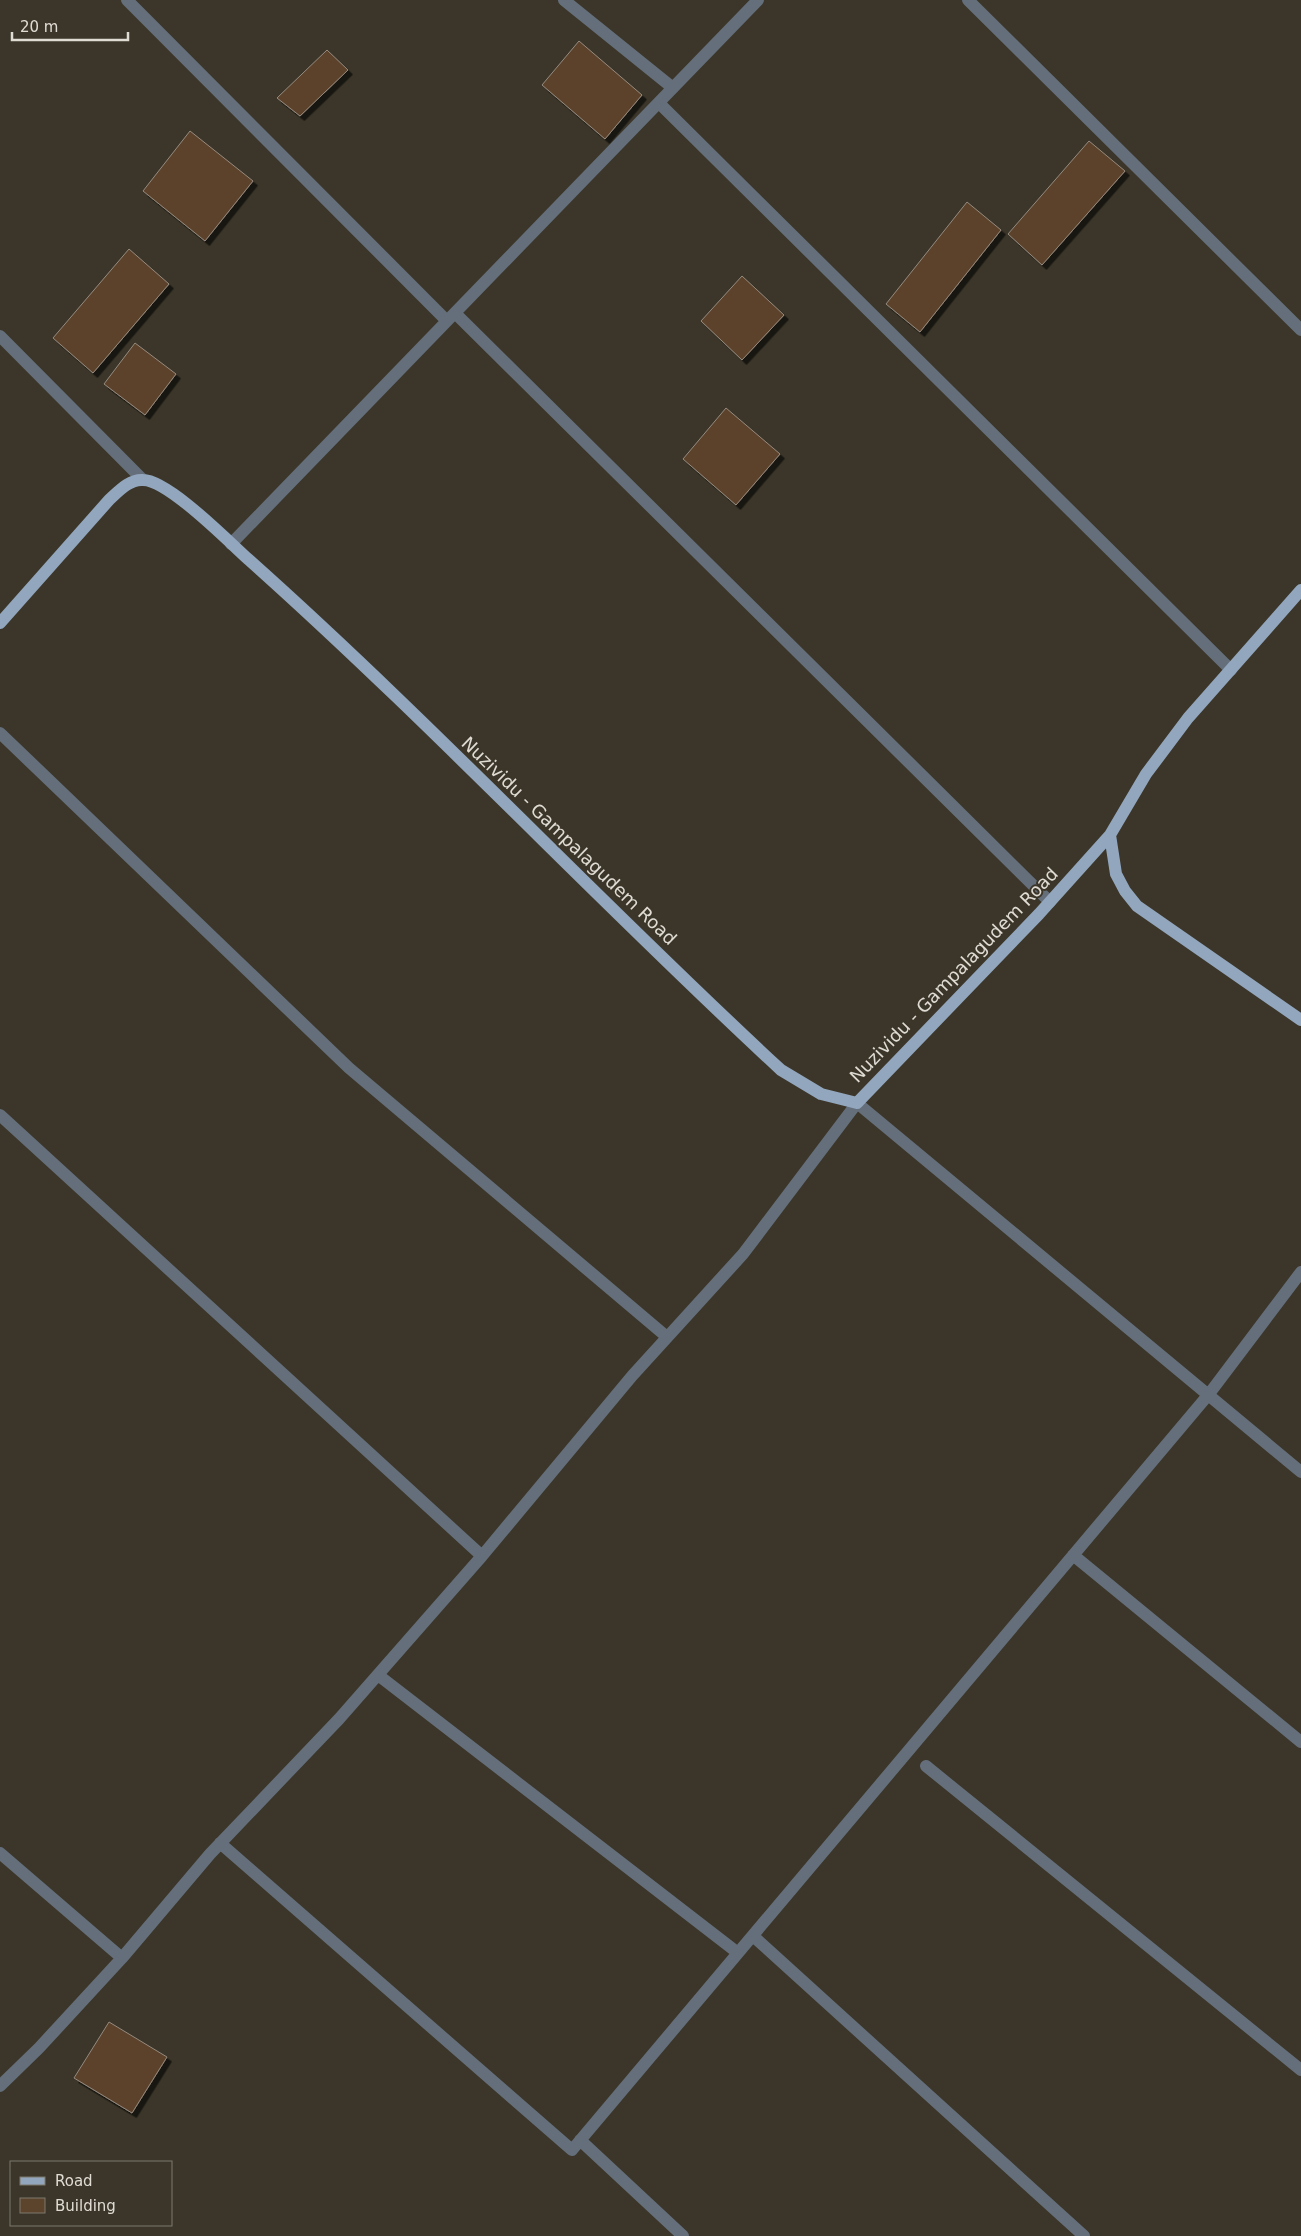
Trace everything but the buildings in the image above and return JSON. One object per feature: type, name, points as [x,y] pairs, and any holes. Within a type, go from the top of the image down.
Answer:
[{"type":"main road","name":"Nuzividu - Gampalagudem Road","points":[[143,480],[162,486],[193,509],[327,629],[734,1027],[781,1070],[821,1094],[857,1103],[1050,902],[1110,835],[1146,774],[1188,718],[1301,590]]},
{"type":"main road","points":[[0,623],[109,500],[126,485],[143,480]]},
{"type":"main road","points":[[1110,835],[1116,874],[1125,891],[1137,906],[1301,1020]]},
{"type":"street","points":[[127,0],[1050,902]]},
{"type":"street","points":[[564,0],[673,88]]},
{"type":"street","points":[[231,544],[758,0]]},
{"type":"street","points":[[968,0],[1301,330]]},
{"type":"street","points":[[658,103],[1230,670]]},
{"type":"street","points":[[0,336],[143,480]]},
{"type":"street","points":[[0,733],[349,1068],[667,1337]]},
{"type":"street","points":[[0,2086],[39,2048],[122,1958],[220,1842],[339,1719],[482,1556],[667,1337],[743,1254],[857,1103],[1301,1472]]},
{"type":"street","points":[[0,1115],[482,1556]]},
{"type":"street","points":[[220,1842],[572,2150],[1209,1394],[1301,1272]]},
{"type":"street","points":[[1073,1555],[1301,1742]]},
{"type":"street","points":[[378,1675],[738,1953]]},
{"type":"street","points":[[926,1766],[1301,2070]]},
{"type":"street","points":[[0,1853],[122,1958]]},
{"type":"street","points":[[753,1936],[1084,2236]]},
{"type":"street","points":[[580,2140],[682,2236]]}]
